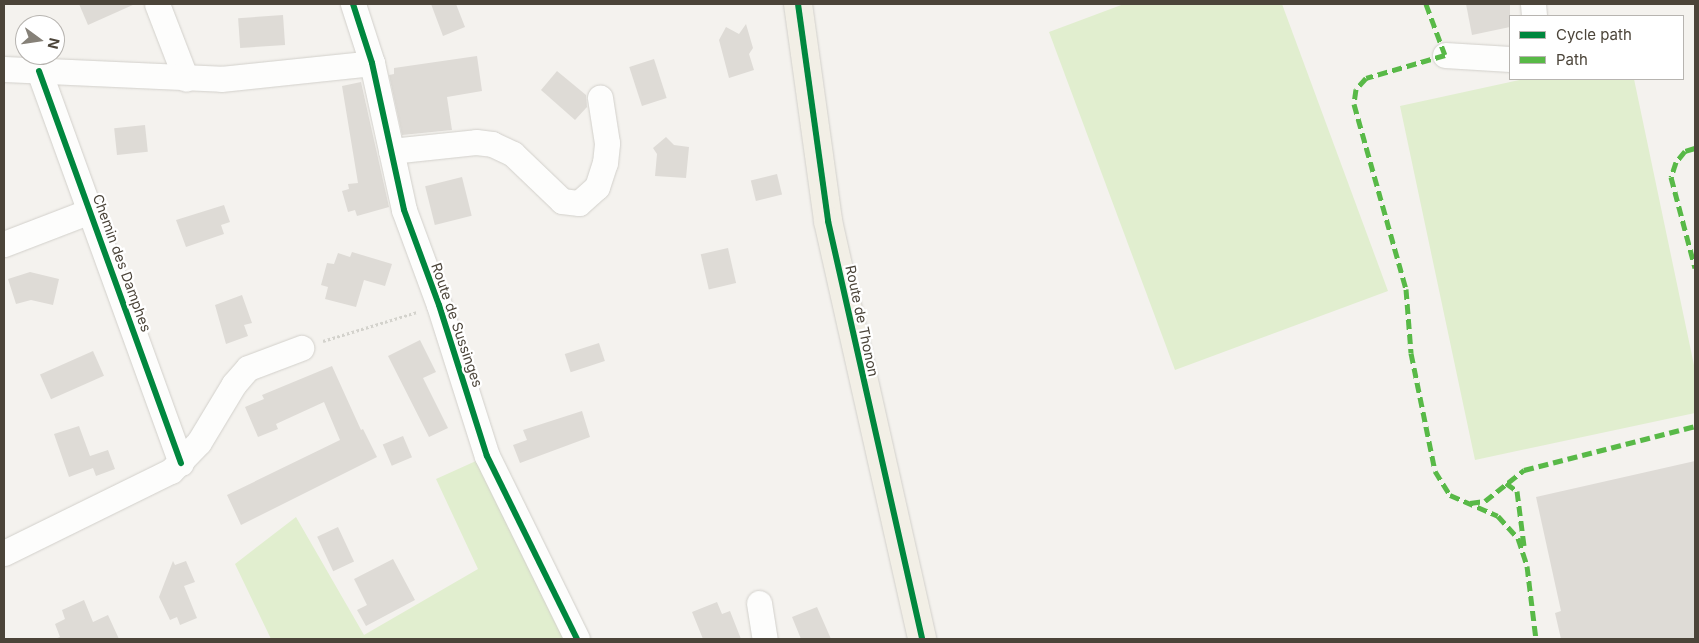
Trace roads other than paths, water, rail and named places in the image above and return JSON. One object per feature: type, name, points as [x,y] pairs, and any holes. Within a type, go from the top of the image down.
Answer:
[{"type":"main road","name":"Route de Thonon","points":[[798,4],[830,230],[922,639]]},
{"type":"street","points":[[156,4],[186,79]]},
{"type":"street","name":"Route de Sussinges","points":[[353,4],[372,63],[404,210],[439,305],[487,456],[577,639]]},
{"type":"street","points":[[1445,55],[1509,59]]},
{"type":"street","points":[[4,69],[186,79],[237,78],[372,63]]},
{"type":"street","name":"Chemin des Damphes","points":[[39,71],[181,463]]},
{"type":"street","points":[[391,151],[476,142],[492,144],[513,154],[562,201],[579,203],[597,187],[606,163],[607,143],[600,98]]},
{"type":"street","name":"Chemin des Damphes","points":[[4,244],[90,211]]},
{"type":"street","points":[[4,554],[160,478],[181,463],[244,372],[256,363],[300,348]]},
{"type":"street","points":[[759,603],[765,639]]}]
